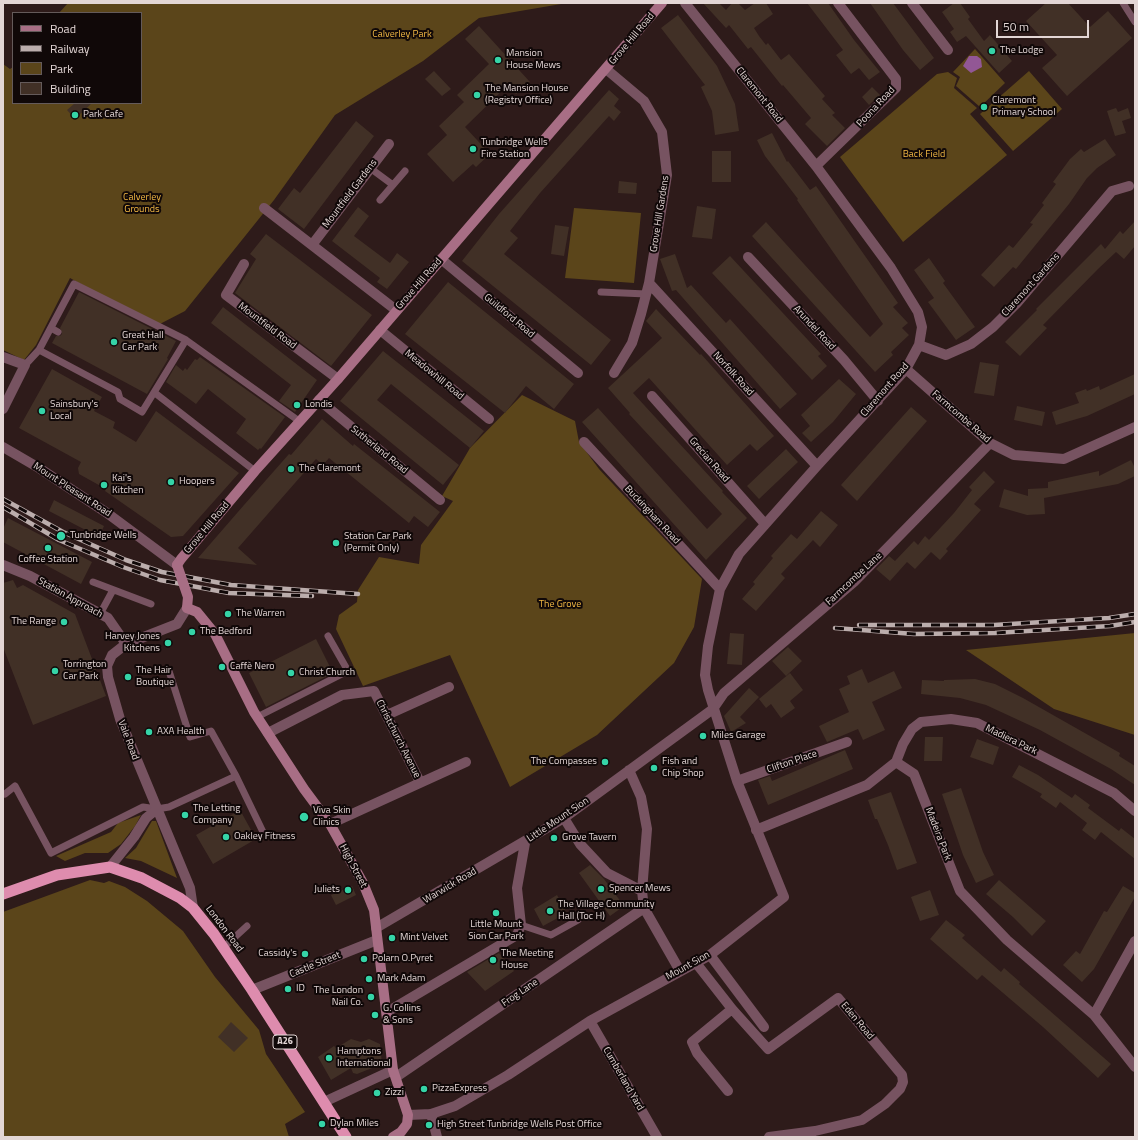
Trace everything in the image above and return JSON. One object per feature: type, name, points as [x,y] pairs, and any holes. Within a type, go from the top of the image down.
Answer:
[{"type":"highway","name":"London Road","points":[[4,891],[57,875],[110,867],[127,871],[162,887],[193,908],[206,921],[346,1137]]},
{"type":"main road","name":"Grove Hill Road","points":[[177,566],[181,559],[255,471],[338,379],[662,3]]},
{"type":"main road","points":[[177,566],[188,598],[187,608]]},
{"type":"main road","name":"High Street","points":[[187,608],[197,612],[215,634],[257,717],[304,789],[330,824],[363,883],[374,910],[395,1074],[408,1115]]},
{"type":"main road","points":[[393,1137],[401,1132],[407,1124],[408,1115]]},
{"type":"street","name":"Claremont Road","points":[[685,3],[816,166],[891,268],[910,297],[918,312],[922,326],[919,344],[906,369],[739,554],[720,589],[708,646],[705,675],[713,709]]},
{"type":"street","name":"Poona Road","points":[[816,166],[896,88],[896,79],[838,3]]},
{"type":"street","points":[[912,3],[948,50]]},
{"type":"street","name":"Grove Hill Gardens","points":[[606,69],[644,101],[662,132],[667,175],[646,294],[632,343],[614,373]]},
{"type":"street","name":"Mountfield Gardens","points":[[312,245],[389,144]]},
{"type":"street","name":"Claremont Gardens","points":[[919,344],[941,355],[946,355],[971,344],[993,327],[1017,303],[1112,191],[1129,186]]},
{"type":"street","points":[[264,208],[396,310]]},
{"type":"street","name":"Arundel Road","points":[[748,257],[844,360],[878,400]]},
{"type":"street","name":"Guildford Road","points":[[441,259],[578,373]]},
{"type":"street","name":"Mountfield Road","points":[[244,264],[226,295],[338,379]]},
{"type":"street","name":"Norfolk Road","points":[[648,283],[817,466]]},
{"type":"street","name":"Meadowhill Road","points":[[380,330],[489,419]]},
{"type":"street","points":[[3,357],[25,366],[3,409]]},
{"type":"street","name":"Farmcombe Road","points":[[906,369],[990,443],[1014,455],[1064,458],[1135,427]]},
{"type":"street","name":"Grecian Road","points":[[652,396],[765,524]]},
{"type":"street","name":"Sutherland Road","points":[[319,400],[440,500]]},
{"type":"street","name":"Buckingham Road","points":[[584,442],[720,589]]},
{"type":"street","name":"Farmcombe Lane","points":[[713,709],[724,693],[854,582],[990,443]]},
{"type":"street","name":"Mount Pleasant Road","points":[[3,447],[39,468],[107,513],[177,566]]},
{"type":"street","name":"Station Approach","points":[[3,565],[30,576],[108,618],[126,644]]},
{"type":"street","name":"Vale Road","points":[[187,608],[177,624],[126,644],[112,655],[107,666],[108,677],[120,719],[190,888],[193,908]]},
{"type":"street","points":[[387,715],[449,688]]},
{"type":"street","name":"Christchurch Avenue","points":[[268,733],[342,695],[374,691],[420,782]]},
{"type":"street","name":"Little Mount Sion","points":[[521,925],[517,888],[524,842],[564,818],[713,709]]},
{"type":"street","name":"Mount Sion","points":[[408,1115],[431,1114],[456,1106],[508,1075],[590,1021],[710,955],[784,897],[737,781],[713,709]]},
{"type":"street","name":"Madiera Park","points":[[896,762],[912,729],[921,722],[951,719],[977,723],[1114,793],[1135,812]]},
{"type":"street","name":"Clifton Place","points":[[737,781],[847,742]]},
{"type":"street","points":[[330,824],[466,762]]},
{"type":"street","points":[[756,830],[867,785],[896,762]]},
{"type":"street","name":"Madeira Park","points":[[896,762],[914,774],[960,891],[1007,940],[1094,1015],[1135,1066]]},
{"type":"street","points":[[629,770],[641,797],[647,829],[642,891],[644,908],[680,971]]},
{"type":"street","points":[[110,867],[134,837],[146,818],[157,809]]},
{"type":"street","points":[[564,818],[580,844],[606,873],[642,891]]},
{"type":"street","name":"Warwick Road","points":[[376,928],[524,842]]},
{"type":"street","name":"Frog Lane","points":[[324,1102],[395,1074],[644,908]]},
{"type":"street","points":[[386,1012],[506,943],[516,935],[521,925]]},
{"type":"street","name":"Castle Street","points":[[252,990],[377,940]]},
{"type":"street","points":[[1094,1015],[1135,941]]},
{"type":"street","points":[[710,955],[764,1027]]},
{"type":"street","name":"Eden Road","points":[[696,963],[732,1009],[768,1049],[838,998],[902,1075],[903,1082],[900,1089],[885,1104],[862,1120],[815,1130],[769,1137]]},
{"type":"street","points":[[728,1091],[697,1053],[692,1042],[732,1009]]},
{"type":"street","name":"Cumberland Yard","points":[[590,1021],[656,1137]]},
{"type":"street","points":[[431,1114],[437,1137]]},
{"type":"lane","points":[[1123,3],[1135,22]]},
{"type":"lane","points":[[370,168],[393,185]]},
{"type":"lane","points":[[380,200],[405,171]]},
{"type":"lane","points":[[25,366],[38,350],[74,284],[136,317],[186,340],[299,421]]},
{"type":"lane","points":[[601,292],[646,294]]},
{"type":"lane","points":[[50,328],[58,332]]},
{"type":"lane","points":[[38,350],[118,392],[120,399],[142,412],[186,340]]},
{"type":"lane","points":[[155,393],[255,471]]},
{"type":"lane","points":[[93,582],[151,604]]},
{"type":"lane","points":[[100,614],[113,590]]},
{"type":"lane","points":[[257,717],[348,671],[328,636]]},
{"type":"lane","points":[[169,671],[190,738],[210,731],[236,776],[263,832]]},
{"type":"lane","points":[[5,794],[16,786],[51,852],[143,807],[157,809],[169,807],[236,776]]},
{"type":"lane","points":[[521,925],[551,935],[578,920]]},
{"type":"lane","points":[[224,948],[247,926]]},
{"type":"green space","name":"Calverley Grounds","points":[[68,3],[567,3],[479,18],[423,61],[335,115],[274,200],[185,311],[156,326],[70,278],[36,345],[24,360],[3,350],[3,64],[10,69],[12,68],[12,104],[142,104],[142,12],[60,12]]},
{"type":"green space","points":[[975,49],[1005,83],[980,107],[956,86],[960,77],[953,72]]},
{"type":"green space","points":[[1029,71],[1062,109],[1013,151],[980,114]]},
{"type":"green space","name":"Back Field","points":[[948,72],[957,78],[954,88],[977,108],[970,114],[1007,155],[903,242],[840,157],[937,74]]},
{"type":"green space","points":[[574,208],[641,213],[634,283],[565,278]]},
{"type":"green space","name":"The Grove","points":[[522,395],[575,421],[579,442],[599,469],[702,579],[694,627],[674,663],[597,735],[510,787],[450,655],[363,686],[336,629],[339,615],[357,602],[358,590],[379,557],[419,564],[421,545],[453,501],[442,496],[470,448]]},
{"type":"green space","points":[[1135,633],[1135,735],[1054,709],[966,650]]},
{"type":"green space","points":[[141,815],[135,826],[121,844],[108,853],[85,853],[65,861],[56,856],[111,832],[118,823]]},
{"type":"green space","points":[[152,821],[156,821],[177,878],[141,861],[125,858],[136,848]]},
{"type":"green space","points":[[90,880],[104,883],[109,881],[125,887],[147,901],[183,931],[215,977],[259,1030],[266,1054],[305,1112],[285,1124],[289,1137],[3,1137],[3,912]]},
{"type":"shaded area","points":[[969,56],[977,56],[981,59],[982,67],[971,73],[963,66]]},
{"type":"building","points":[[703,3],[719,3],[726,10],[732,3],[738,3],[745,10],[755,3],[766,3],[773,14],[754,28],[759,36],[766,45],[768,43],[781,60],[789,54],[825,96],[822,99],[835,113],[832,115],[845,128],[827,146],[805,124],[811,118],[783,85],[782,86],[751,47],[748,49],[729,25],[726,28]]},
{"type":"building","points":[[807,3],[828,3],[854,40],[880,72],[869,80],[859,68],[851,74],[836,55],[843,50]]},
{"type":"building","points":[[870,3],[893,3],[934,58],[920,70],[903,50]]},
{"type":"building","points":[[954,3],[960,3],[970,17],[968,19],[984,41],[990,35],[1012,61],[999,73],[966,36],[957,42],[950,32],[954,29],[942,12]]},
{"type":"building","points":[[1046,3],[1068,3],[1090,27],[1108,11],[1132,38],[1067,96],[1042,68],[1057,55],[1026,21]]},
{"type":"building","points":[[678,15],[717,66],[735,104],[739,131],[715,135],[712,111],[701,87],[705,85],[661,28]]},
{"type":"building","points":[[479,26],[530,82],[516,94],[508,85],[465,127],[490,154],[476,167],[473,164],[453,182],[427,154],[447,135],[439,126],[464,102],[457,95],[489,64],[465,39]]},
{"type":"building","points":[[434,71],[451,89],[442,96],[425,79]]},
{"type":"building","points":[[872,87],[880,95],[869,105],[862,97]]},
{"type":"building","points":[[609,90],[619,99],[614,106],[621,112],[614,121],[609,116],[540,193],[510,231],[518,238],[504,254],[611,340],[591,365],[462,261],[499,214]]},
{"type":"building","name":"Park Cafe","points":[[74,104],[91,104],[75,119],[67,110]]},
{"type":"building","points":[[1116,108],[1118,112],[1128,108],[1131,118],[1122,121],[1126,133],[1115,136],[1107,111]]},
{"type":"building","points":[[356,121],[374,136],[304,229],[278,209],[294,188],[300,193]]},
{"type":"building","points":[[772,133],[787,162],[788,161],[810,190],[816,186],[898,303],[893,307],[908,323],[902,328],[909,335],[891,352],[893,355],[875,372],[752,236],[766,222],[870,337],[883,324],[797,200],[798,199],[765,156],[757,140]]},
{"type":"building","points":[[1105,139],[1116,155],[1097,168],[1087,178],[1069,204],[1016,269],[1013,267],[994,287],[981,275],[1009,245],[1013,248],[1033,224],[1030,223],[1044,205],[1042,203],[1056,184],[1053,182],[1070,159],[1081,149],[1084,152]]},
{"type":"building","points":[[712,151],[731,151],[731,182],[712,182]]},
{"type":"building","points":[[619,181],[637,183],[636,194],[618,193]]},
{"type":"building","points":[[697,206],[716,209],[712,239],[692,237]]},
{"type":"building","points":[[358,207],[369,216],[354,236],[390,263],[397,253],[409,262],[387,289],[377,282],[380,278],[332,241]]},
{"type":"building","points":[[1135,221],[1135,246],[1124,259],[1116,252],[1043,325],[1047,328],[1020,356],[1005,342],[1101,244],[1105,249],[1120,231],[1123,234]]},
{"type":"building","points":[[555,225],[569,227],[564,256],[551,254]]},
{"type":"building","points":[[266,234],[372,315],[331,366],[235,293],[256,259],[250,254]]},
{"type":"building","points":[[675,254],[687,288],[691,285],[726,323],[730,319],[797,394],[780,409],[676,290],[672,291],[660,259]]},
{"type":"building","points":[[730,256],[821,354],[818,356],[827,366],[812,380],[712,273]]},
{"type":"building","points":[[929,258],[945,281],[943,283],[975,327],[956,340],[928,302],[934,298],[914,270]]},
{"type":"building","points":[[448,282],[574,384],[554,409],[526,386],[505,413],[405,334]]},
{"type":"building","name":"Great Hall Car Park","points":[[79,292],[176,341],[167,358],[168,359],[147,394],[52,343],[56,336],[60,336],[62,334],[60,328]]},
{"type":"building","points":[[223,307],[317,380],[295,412],[279,401],[291,385],[211,323]]},
{"type":"building","points":[[656,309],[700,355],[701,354],[774,436],[757,451],[750,444],[727,465],[649,378],[633,393],[747,518],[706,560],[582,422],[598,408],[707,529],[722,514],[629,414],[630,413],[608,388],[662,338],[646,321]]},
{"type":"building","points":[[383,351],[484,431],[470,448],[391,384],[377,400],[459,465],[443,485],[340,401]]},
{"type":"building","points":[[200,357],[285,417],[261,449],[260,448],[258,450],[236,433],[246,419],[208,389],[196,404],[166,382],[176,365],[183,371],[185,368],[187,370],[195,359],[197,360]]},
{"type":"building","points":[[980,362],[999,365],[994,396],[974,393]]},
{"type":"building","points":[[52,369],[102,397],[94,411],[115,422],[113,428],[136,442],[156,411],[239,473],[183,536],[171,537],[105,491],[106,489],[79,474],[78,468],[81,462],[19,428]]},
{"type":"building","points":[[1135,374],[1135,394],[1087,416],[1056,425],[1052,412],[1079,403],[1075,393],[1086,389],[1087,391],[1099,386],[1100,390]]},
{"type":"building","points":[[839,379],[856,394],[833,422],[811,442],[802,433],[810,426],[801,415]]},
{"type":"building","points":[[1017,406],[1045,412],[1042,426],[1014,420]]},
{"type":"building","points":[[911,407],[927,421],[857,501],[841,485]]},
{"type":"building","points":[[322,419],[353,446],[354,444],[440,512],[428,527],[414,516],[409,523],[329,458],[323,465],[316,459],[238,548],[257,565],[198,558],[289,454],[291,455]]},
{"type":"building","points":[[786,449],[798,462],[759,499],[747,486]]},
{"type":"building","points":[[1131,460],[1135,468],[1135,476],[1118,484],[1044,498],[1045,514],[1027,515],[999,507],[1004,489],[1028,496],[1028,489],[1048,488],[1048,482],[1099,471],[1099,476]]},
{"type":"building","points":[[984,471],[995,482],[974,504],[981,510],[946,549],[948,551],[940,560],[931,552],[915,569],[907,562],[890,581],[876,569],[889,556],[895,561],[914,541],[918,545],[925,536],[929,540],[954,513],[972,490],[969,487]]},
{"type":"building","points":[[54,500],[104,526],[99,537],[49,511]]},
{"type":"building","points":[[821,511],[838,525],[820,547],[813,540],[781,574],[785,578],[756,611],[742,599],[755,584],[753,582],[773,558],[771,556],[791,534],[797,539]]},
{"type":"building","points":[[8,518],[92,562],[81,584],[3,542],[3,529]]},
{"type":"building","name":"Torrington Car Park","points":[[13,580],[17,588],[23,585],[75,614],[106,696],[33,725],[3,647],[3,583]]},
{"type":"building","points":[[730,633],[744,634],[742,665],[727,664]]},
{"type":"building","name":"Christ Church","points":[[316,639],[333,673],[266,707],[249,673]]},
{"type":"building","points":[[788,647],[802,661],[786,676],[772,661]]},
{"type":"building","points":[[862,669],[868,683],[894,671],[902,688],[872,702],[885,730],[863,740],[858,729],[827,742],[819,726],[849,712],[839,689],[850,684],[847,676]]},
{"type":"building","points":[[790,673],[803,690],[790,701],[795,708],[781,718],[771,704],[766,708],[759,699]]},
{"type":"building","points":[[975,679],[995,684],[1023,698],[1120,753],[1119,756],[1135,766],[1135,785],[1111,769],[1040,730],[986,705],[960,698],[921,694],[922,680],[944,681]]},
{"type":"building","points":[[749,688],[759,697],[740,717],[746,723],[731,732],[724,716]]},
{"type":"building","points":[[925,737],[943,737],[942,761],[924,761]]},
{"type":"building","points":[[977,739],[999,747],[993,765],[970,757]]},
{"type":"building","points":[[845,750],[853,769],[768,805],[758,780],[770,776],[772,781]]},
{"type":"building","points":[[1019,765],[1038,775],[1072,798],[1075,794],[1090,805],[1088,808],[1119,831],[1121,828],[1135,839],[1135,859],[1101,832],[1095,840],[1082,830],[1087,823],[1060,802],[1056,808],[1040,797],[1042,794],[1012,777]]},
{"type":"building","points":[[961,788],[983,852],[994,875],[976,883],[963,855],[942,794]]},
{"type":"building","points":[[891,792],[917,863],[897,870],[888,845],[877,819],[875,819],[868,800]]},
{"type":"building","name":"Oakley Fitness","points":[[240,810],[256,839],[213,864],[196,835]]},
{"type":"building","name":"Spencer Mews","points":[[590,865],[604,879],[624,906],[610,916],[579,873]]},
{"type":"building","points":[[999,880],[1046,921],[1032,936],[1013,917],[986,894]]},
{"type":"building","name":"Juliets","points":[[352,886],[356,895],[336,905],[331,895]]},
{"type":"building","points":[[1123,886],[1135,893],[1135,897],[1094,969],[1082,982],[1063,965],[1076,951],[1080,954],[1104,911],[1107,912]]},
{"type":"building","points":[[930,890],[939,915],[920,921],[911,897]]},
{"type":"building","name":"The Village Community Hall (Toc H)","points":[[557,895],[567,913],[543,926],[534,909]]},
{"type":"building","points":[[946,920],[965,935],[962,938],[1001,972],[1004,968],[1020,982],[1019,984],[1111,1064],[1098,1078],[1043,1027],[982,975],[977,980],[930,939]]},
{"type":"building","name":"The Meeting House","points":[[499,953],[514,971],[485,991],[467,972]]},
{"type":"building","points":[[231,1022],[248,1038],[234,1052],[218,1037]]},
{"type":"building","points":[[351,1039],[361,1042],[369,1039],[380,1044],[382,1064],[357,1074],[353,1073],[351,1068],[331,1080],[318,1057],[334,1046],[336,1048]]},
{"type":"railway","points":[[3,499],[63,532],[126,560],[162,572],[231,585],[358,594]]},
{"type":"railway","points":[[3,507],[59,540],[123,567],[160,580],[229,593],[312,596]]},
{"type":"railway","points":[[859,625],[994,625],[1109,618],[1135,614]]},
{"type":"railway","points":[[835,628],[914,634],[995,633],[1110,626],[1135,622]]},
{"type":"place","name":"The Lodge","points":[[992,51]]},
{"type":"place","name":"Mansion House Mews","points":[[498,60]]},
{"type":"place","name":"The Mansion House (Registry Office)","points":[[477,95]]},
{"type":"place","name":"Claremont Primary School","points":[[984,107]]},
{"type":"place","name":"Park Cafe","points":[[75,115]]},
{"type":"place","name":"Tunbridge Wells Fire Station","points":[[473,149]]},
{"type":"place","name":"Great Hall Car Park","points":[[114,342]]},
{"type":"place","name":"Londis","points":[[297,405]]},
{"type":"place","name":"Sainsbury's Local","points":[[42,411]]},
{"type":"place","name":"The Claremont","points":[[291,469]]},
{"type":"place","name":"Hoopers","points":[[171,482]]},
{"type":"place","name":"Kai's Kitchen","points":[[104,485]]},
{"type":"place","name":"Tunbridge Wells","points":[[61,536]]},
{"type":"place","name":"Station Car Park (Permit Only)","points":[[336,543]]},
{"type":"place","name":"Coffee Station","points":[[48,548]]},
{"type":"place","name":"The Warren","points":[[228,614]]},
{"type":"place","name":"The Range","points":[[64,622]]},
{"type":"place","name":"The Bedford","points":[[192,632]]},
{"type":"place","name":"Harvey Jones Kitchens","points":[[168,643]]},
{"type":"place","name":"Caffè Nero","points":[[222,667]]},
{"type":"place","name":"Torrington Car Park","points":[[55,671]]},
{"type":"place","name":"Christ Church","points":[[291,673]]},
{"type":"place","name":"The Hair Boutique","points":[[128,677]]},
{"type":"place","name":"AXA Health","points":[[149,732]]},
{"type":"place","name":"Miles Garage","points":[[703,736]]},
{"type":"place","name":"The Compasses","points":[[605,762]]},
{"type":"place","name":"Fish and Chip Shop","points":[[654,768]]},
{"type":"place","name":"The Letting Company","points":[[185,815]]},
{"type":"place","name":"Viva Skin Clinics","points":[[304,817]]},
{"type":"place","name":"Oakley Fitness","points":[[226,837]]},
{"type":"place","name":"Grove Tavern","points":[[554,838]]},
{"type":"place","name":"Spencer Mews","points":[[601,889]]},
{"type":"place","name":"Juliets","points":[[348,890]]},
{"type":"place","name":"The Village Community Hall (Toc H)","points":[[550,911]]},
{"type":"place","name":"Little Mount Sion Car Park","points":[[496,913]]},
{"type":"place","name":"Mint Velvet","points":[[392,938]]},
{"type":"place","name":"Cassidy's","points":[[305,954]]},
{"type":"place","name":"Polarn O.Pyret","points":[[364,959]]},
{"type":"place","name":"The Meeting House","points":[[493,960]]},
{"type":"place","name":"Mark Adam","points":[[369,979]]},
{"type":"place","name":"ID","points":[[288,989]]},
{"type":"place","name":"The London Nail Co.","points":[[371,997]]},
{"type":"place","name":"G. Collins & Sons","points":[[375,1015]]},
{"type":"place","name":"Hamptons International","points":[[329,1058]]},
{"type":"place","name":"PizzaExpress","points":[[424,1089]]},
{"type":"place","name":"Zizzi","points":[[377,1093]]},
{"type":"place","name":"Dylan Miles","points":[[322,1124]]},
{"type":"place","name":"High Street Tunbridge Wells Post Office","points":[[429,1125]]},
{"type":"park label","name":"Calverley Park","points":[[402,35]]}]
